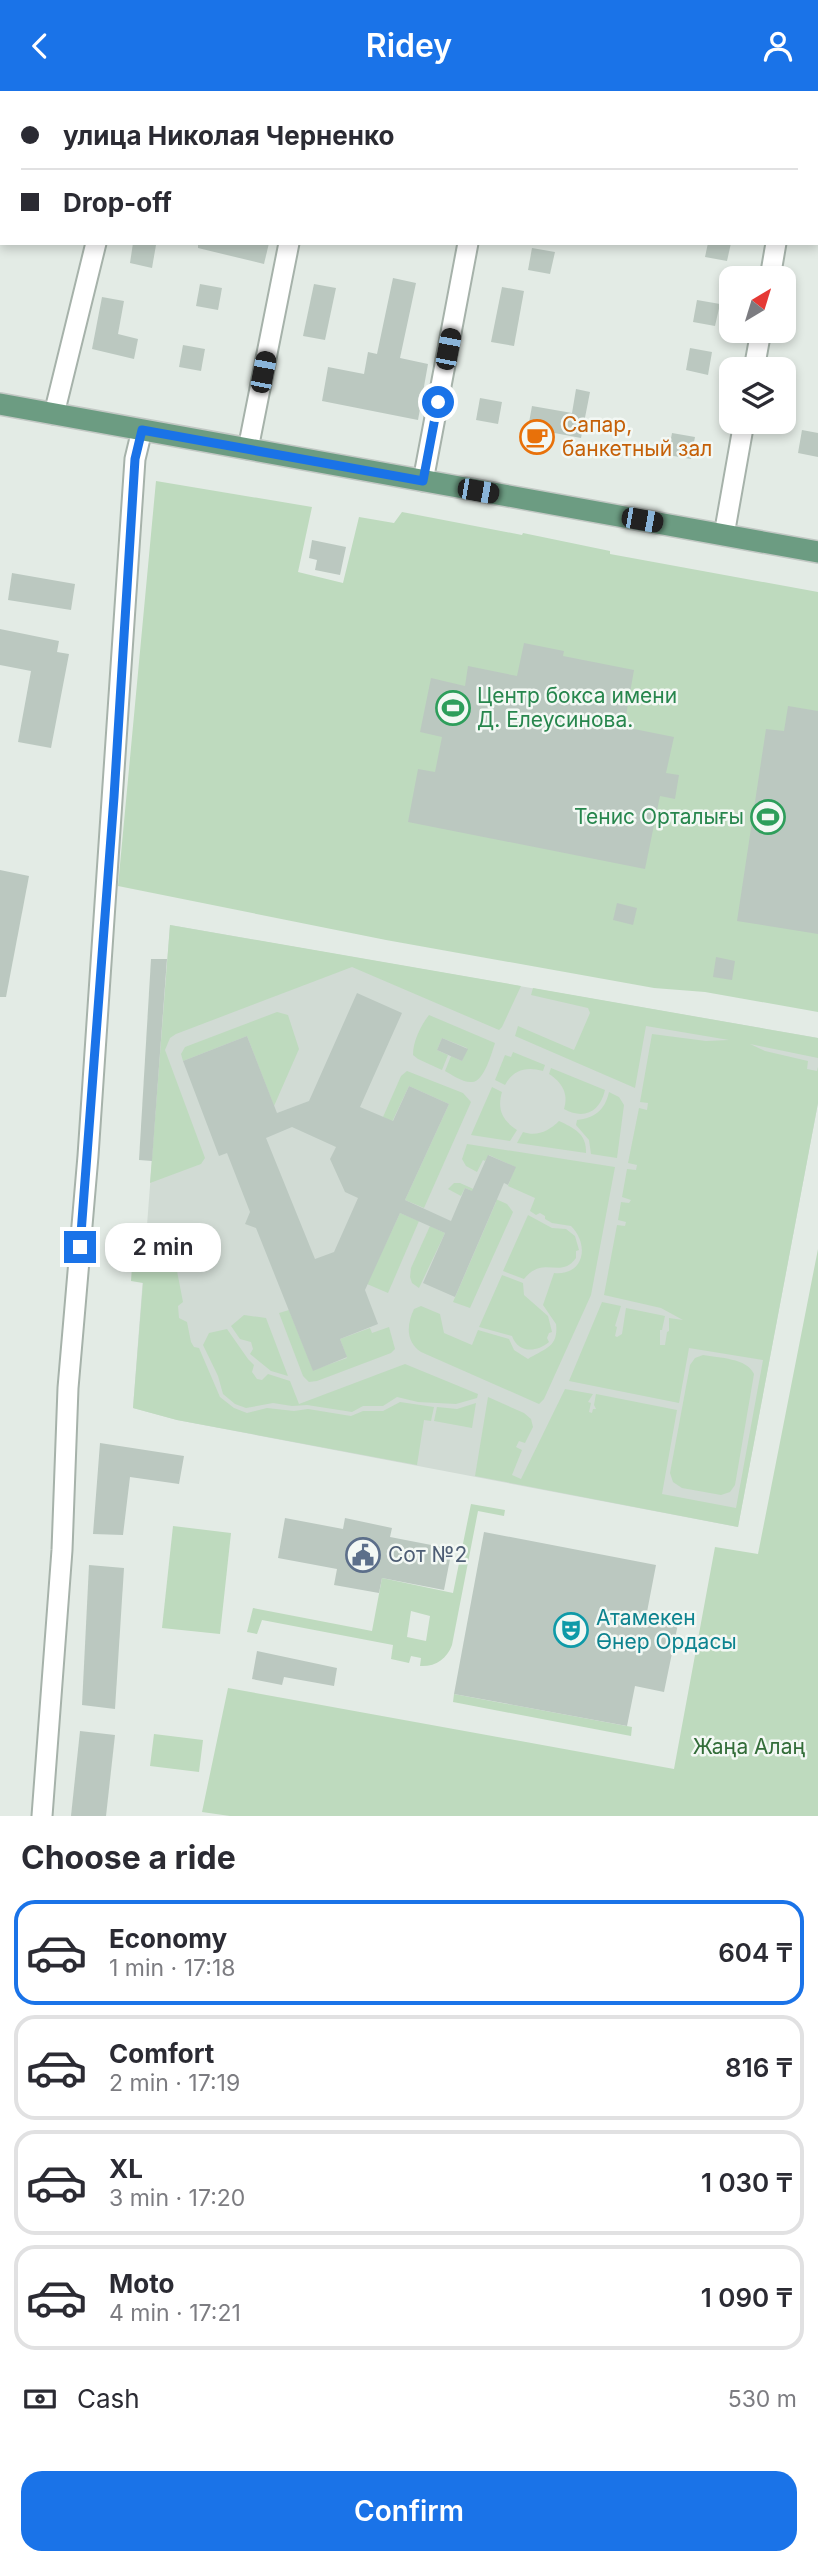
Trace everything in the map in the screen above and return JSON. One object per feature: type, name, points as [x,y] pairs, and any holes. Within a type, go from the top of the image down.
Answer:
[{"type":"main road","points":[[0,404],[818,552]]},
{"type":"street","points":[[54,414],[96,245]]},
{"type":"street","points":[[248,449],[289,245]]},
{"type":"street","points":[[423,481],[468,245]]},
{"type":"street","points":[[772,266],[776,245]]},
{"type":"street","points":[[42,1816],[62,1550],[68,1388],[89,1143],[135,459],[142,430]]},
{"type":"street","points":[[724,535],[742,434]]},
{"type":"shaded area","points":[[170,925],[818,1038],[818,1103],[738,1527],[177,1420],[133,1408]]},
{"type":"green space","points":[[156,481],[312,507],[298,572],[343,583],[359,517],[394,523],[402,512],[522,535],[523,533],[610,551],[610,554],[818,592],[818,1012],[705,992],[654,988],[386,940],[118,886]]},
{"type":"green space","points":[[170,925],[521,986],[499,1030],[352,967],[176,1034],[170,1038],[165,1050],[205,1158],[201,1164],[150,1183]]},
{"type":"green space","points":[[533,988],[818,1038],[818,1058],[750,1044],[765,1051],[808,1061],[807,1069],[817,1071],[818,1067],[818,1103],[738,1527],[475,1476],[488,1397],[524,1413],[531,1419],[533,1427],[525,1443],[519,1441],[516,1447],[522,1450],[512,1475],[521,1479],[565,1389],[593,1394],[588,1402],[591,1403],[589,1412],[592,1413],[593,1409],[596,1409],[596,1394],[677,1410],[662,1494],[736,1508],[763,1360],[689,1348],[679,1403],[569,1381],[602,1302],[621,1306],[615,1326],[617,1337],[622,1334],[626,1308],[665,1316],[660,1330],[660,1345],[665,1345],[669,1318],[683,1320],[661,1308],[604,1295],[617,1225],[625,1226],[626,1222],[618,1220],[621,1202],[629,1203],[631,1200],[622,1197],[627,1169],[636,1170],[637,1165],[628,1163],[639,1108],[647,1110],[648,1103],[640,1102],[652,1034],[706,1041],[729,1040],[646,1026],[635,1088],[515,1036],[518,1026],[574,1050],[590,1013],[588,1008],[531,995]]},
{"type":"green space","points":[[277,1012],[288,1015],[299,1049],[274,1106],[247,1036],[183,1061],[181,1054],[185,1047]]},
{"type":"green space","points":[[429,1015],[495,1043],[487,1066],[476,1081],[465,1081],[445,1071],[451,1056],[462,1061],[467,1048],[442,1038],[437,1050],[448,1055],[442,1070],[413,1055],[418,1033]]},
{"type":"green space","points":[[513,1052],[545,1065],[543,1071],[521,1071],[512,1076],[505,1085],[495,1080],[505,1055],[511,1057]]},
{"type":"green space","points":[[551,1068],[605,1090],[595,1109],[578,1114],[564,1109],[565,1093],[558,1081],[549,1074]]},
{"type":"green space","points":[[407,1071],[463,1093],[471,1102],[424,1208],[405,1200],[449,1104],[409,1086],[392,1122],[383,1117],[401,1076]]},
{"type":"green space","points":[[492,1087],[502,1092],[502,1114],[517,1130],[510,1141],[471,1135]]},
{"type":"green space","points":[[609,1092],[619,1097],[624,1105],[617,1158],[591,1154],[589,1140],[576,1125],[577,1120],[598,1112],[605,1104]]},
{"type":"green space","points":[[559,1121],[582,1136],[586,1153],[517,1143],[523,1132],[542,1132]]},
{"type":"green space","points":[[467,1144],[615,1167],[591,1295],[544,1399],[539,1404],[421,1352],[410,1338],[409,1326],[414,1309],[421,1306],[440,1314],[444,1333],[472,1345],[478,1330],[509,1339],[514,1350],[528,1359],[549,1347],[555,1338],[556,1324],[543,1305],[554,1273],[572,1270],[581,1258],[581,1242],[571,1226],[552,1223],[540,1213],[536,1215],[530,1211],[535,1198],[508,1186],[515,1167],[489,1155],[477,1172],[466,1166],[462,1159]]},
{"type":"green space","points":[[454,1183],[460,1183],[507,1204],[513,1212],[470,1308],[453,1302],[496,1202],[465,1188],[461,1196],[448,1189]]},
{"type":"green space","points":[[400,1213],[419,1221],[388,1293],[367,1284]]},
{"type":"green space","points":[[528,1215],[552,1228],[566,1229],[575,1236],[579,1250],[570,1264],[558,1268],[538,1268],[524,1279],[503,1271]]},
{"type":"green space","points":[[430,1226],[445,1233],[419,1288],[412,1283],[411,1268]]},
{"type":"green space","name":"Жаңа Алаң","points":[[818,1249],[818,1816],[230,1816],[202,1812],[228,1688],[674,1769],[715,1547],[758,1554]]},
{"type":"green space","points":[[144,1258],[177,1271],[183,1302],[178,1306],[179,1318],[187,1322],[191,1342],[194,1347],[199,1348],[220,1397],[234,1408],[247,1413],[267,1408],[294,1411],[308,1409],[351,1416],[363,1411],[383,1411],[400,1402],[434,1407],[431,1421],[424,1420],[417,1465],[177,1420],[133,1408],[143,1283],[131,1281],[132,1266]]},
{"type":"green space","points":[[502,1275],[523,1283],[524,1295],[548,1316],[552,1332],[547,1338],[549,1342],[544,1346],[528,1350],[518,1346],[512,1336],[479,1327]]},
{"type":"green space","points":[[289,1310],[313,1370],[347,1358],[340,1339],[370,1328],[372,1333],[389,1327],[395,1349],[391,1353],[309,1382],[303,1376],[279,1313]]},
{"type":"green space","points":[[244,1315],[266,1318],[288,1376],[271,1371],[250,1354],[253,1349],[251,1342],[240,1339],[231,1326]]},
{"type":"green space","points":[[227,1329],[254,1365],[252,1372],[257,1379],[262,1380],[268,1374],[290,1381],[299,1404],[405,1364],[478,1394],[477,1398],[456,1404],[418,1402],[397,1397],[383,1406],[363,1406],[352,1412],[273,1403],[246,1408],[235,1404],[223,1394],[218,1376],[203,1345],[209,1333]]},
{"type":"green space","points":[[703,1355],[739,1362],[754,1374],[735,1485],[730,1492],[721,1495],[682,1488],[673,1482],[670,1473],[690,1365],[695,1358]]},
{"type":"green space","points":[[476,1403],[472,1428],[434,1421],[437,1407],[457,1409]]},
{"type":"green space","points":[[471,1504],[505,1510],[504,1516],[478,1511],[452,1645],[444,1658],[435,1663],[420,1666],[421,1658],[411,1656],[409,1663],[391,1659],[393,1645],[262,1620],[257,1634],[247,1632],[253,1608],[372,1631],[382,1578],[453,1593]],"holes":[[[411,1611],[430,1616],[426,1641],[407,1637]]]},
{"type":"green space","points":[[173,1526],[231,1533],[220,1634],[162,1628]]},
{"type":"green space","points":[[454,1694],[632,1727],[631,1736],[453,1702]]},
{"type":"green space","points":[[154,1734],[203,1740],[199,1772],[150,1766]]},
{"type":"building","points":[[133,245],[156,245],[152,268],[130,263]]},
{"type":"building","points":[[198,245],[269,245],[264,264],[198,248]]},
{"type":"building","points":[[708,245],[731,245],[727,261],[705,257]]},
{"type":"building","points":[[532,248],[555,252],[550,274],[528,270]]},
{"type":"building","points":[[393,278],[416,283],[400,358],[428,364],[418,420],[322,401],[328,367],[364,374],[368,352],[377,354]]},
{"type":"building","points":[[200,284],[222,288],[218,310],[196,306]]},
{"type":"building","points":[[314,284],[336,288],[325,340],[303,336]]},
{"type":"building","points":[[502,287],[524,291],[514,346],[491,342]]},
{"type":"building","points":[[102,297],[124,301],[118,334],[138,339],[134,359],[92,349]]},
{"type":"building","points":[[697,300],[719,304],[715,326],[693,322]]},
{"type":"building","points":[[183,345],[205,349],[201,371],[179,367]]},
{"type":"building","points":[[690,348],[712,352],[708,375],[686,370]]},
{"type":"building","points":[[576,389],[590,392],[581,438],[528,428],[532,406],[572,413]]},
{"type":"building","points":[[480,398],[502,402],[498,424],[476,420]]},
{"type":"building","points":[[802,430],[818,433],[818,457],[798,453]]},
{"type":"building","points":[[672,433],[695,437],[691,459],[668,455]]},
{"type":"building","points":[[312,540],[346,547],[340,575],[315,570],[317,560],[309,558]]},
{"type":"building","points":[[12,573],[75,584],[71,610],[8,600]]},
{"type":"building","points":[[0,629],[59,641],[57,652],[69,654],[51,748],[18,742],[31,671],[0,665]]},
{"type":"building","points":[[524,643],[564,651],[563,656],[634,670],[624,727],[674,737],[666,773],[679,775],[675,799],[660,796],[645,869],[408,822],[418,769],[435,772],[442,737],[420,732],[431,678],[465,686],[468,666],[517,676]]},
{"type":"building","points":[[788,706],[818,711],[818,934],[737,921],[766,729],[784,731]]},
{"type":"building","points":[[0,870],[29,876],[6,997],[0,997]]},
{"type":"building","points":[[617,903],[637,908],[633,925],[613,920]]},
{"type":"building","points":[[716,957],[735,961],[732,980],[713,977]]},
{"type":"building","points":[[151,959],[167,959],[152,1161],[139,1160]]},
{"type":"building","points":[[357,993],[402,1013],[360,1107],[393,1121],[409,1086],[449,1104],[405,1200],[451,1221],[465,1188],[472,1191],[488,1155],[516,1167],[508,1185],[504,1183],[455,1297],[423,1283],[445,1233],[400,1213],[365,1290],[378,1324],[340,1339],[347,1357],[313,1371],[256,1228],[245,1224],[250,1212],[227,1153],[219,1156],[183,1061],[247,1036],[277,1113],[309,1101]],"holes":[[[292,1127],[336,1147],[330,1159],[345,1192],[358,1198],[334,1252],[315,1259],[266,1138]]]},
{"type":"building","points":[[442,1038],[468,1049],[462,1061],[437,1050]]},
{"type":"building","points":[[100,1443],[184,1456],[179,1484],[130,1477],[123,1535],[93,1534]]},
{"type":"building","points":[[285,1518],[343,1529],[345,1518],[392,1528],[390,1537],[452,1549],[444,1590],[382,1578],[379,1593],[334,1585],[337,1569],[278,1558]]},
{"type":"building","name":"Атамекен Өнер Ордасы","points":[[484,1532],[656,1565],[647,1612],[679,1619],[664,1692],[635,1686],[627,1726],[454,1694]]},
{"type":"building","points":[[89,1565],[124,1568],[115,1709],[82,1705]]},
{"type":"building","points":[[257,1651],[337,1668],[334,1686],[284,1677],[282,1685],[252,1679]]},
{"type":"building","points":[[80,1731],[115,1735],[106,1816],[71,1816]]},
{"type":"place","name":"Сапар, банкетный зал","points":[[537,437]]},
{"type":"place","name":"Центр бокса имени Д. Елеусинова.","points":[[453,708]]},
{"type":"place","name":"Тенис Орталығы","points":[[768,817]]},
{"type":"place","name":"Сот №2","points":[[363,1555]]},
{"type":"place","name":"Атамекен Өнер Ордасы","points":[[571,1630]]},
{"type":"route","points":[[80,1247],[114,797],[135,459],[142,430],[423,481],[438,402]]}]
